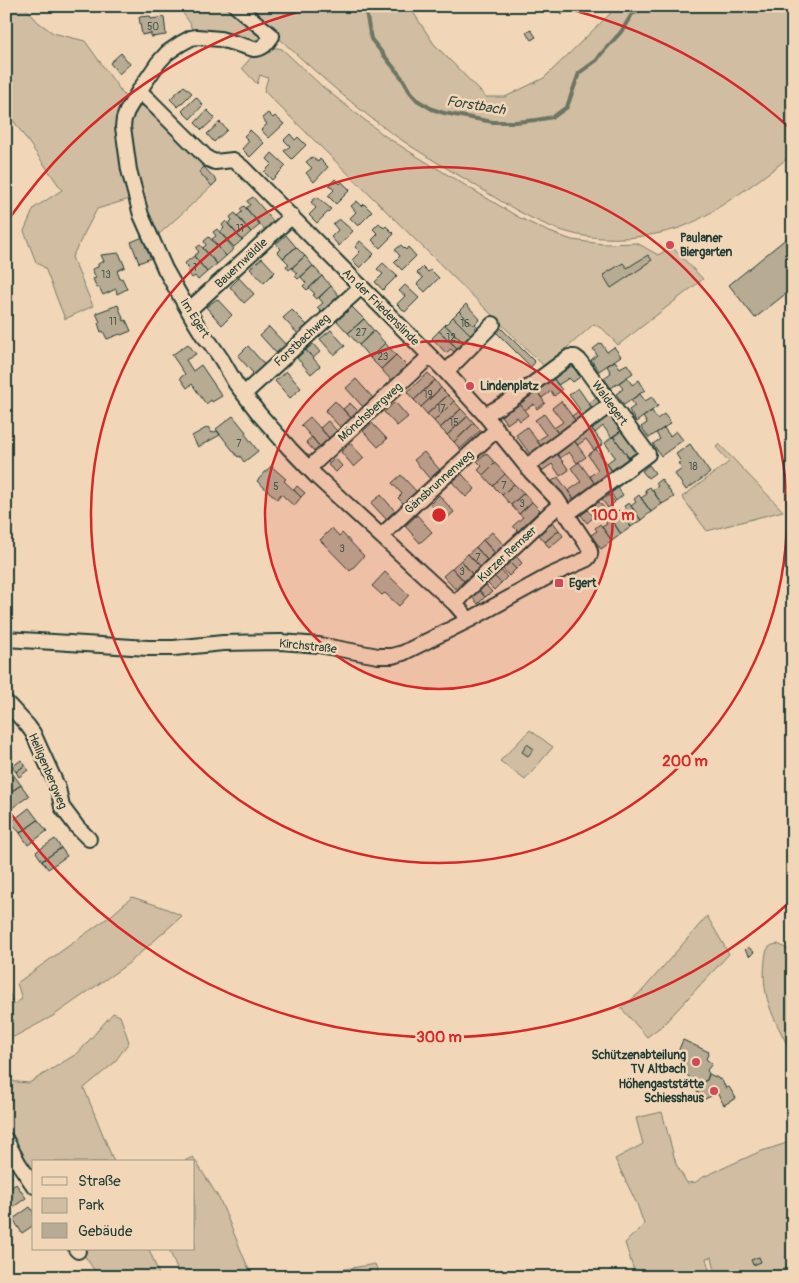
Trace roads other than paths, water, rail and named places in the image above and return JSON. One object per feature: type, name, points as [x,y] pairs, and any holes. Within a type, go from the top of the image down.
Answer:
[{"type":"street","name":"Im Egert","points":[[236,6],[272,36],[264,46],[257,49],[247,48],[223,40],[192,38],[167,53],[129,106],[123,123],[131,182],[142,215],[165,269],[203,335],[244,394],[270,426],[309,468],[455,604],[469,620]]},
{"type":"street","name":"An der Friedenslinde","points":[[138,91],[208,159],[213,162],[231,160],[236,162],[446,372],[553,495],[589,549],[590,555],[587,559]]},
{"type":"street","name":"Bauernwäldle","points":[[189,310],[292,216]]},
{"type":"street","name":"Forstbachweg","points":[[244,394],[361,287]]},
{"type":"street","points":[[446,372],[493,324]]},
{"type":"street","name":"Mönchsbergweg","points":[[309,468],[430,356]]},
{"type":"street","name":"Waldegert","points":[[485,415],[511,400],[572,356],[579,360],[648,454],[563,510]]},
{"type":"street","points":[[526,466],[611,404]]},
{"type":"street","name":"Gänsbrunnenweg","points":[[381,536],[497,429]]},
{"type":"street","name":"Kurzer Remser","points":[[455,604],[549,514],[563,510]]},
{"type":"street","name":"Kirchstraße","points":[[6,639],[148,648],[174,648],[223,643],[281,642],[385,657],[407,651],[555,573],[587,559]]},
{"type":"street","name":"Heiligenbergweg","points":[[6,702],[33,733],[58,788],[62,807],[89,839]]},
{"type":"street","points":[[6,1140],[32,1183]]},
{"type":"waterway","name":"Forstbach","points":[[365,6],[371,39],[417,100],[432,109],[444,113],[493,122],[516,122],[553,117],[567,107],[579,73],[597,60],[621,32],[632,14],[645,6]]},
{"type":"place","name":"Paulaner Biergarten","points":[[670,245]]},
{"type":"place","name":"Lindenplatz","points":[[470,386]]},
{"type":"place","name":"Egert","points":[[559,583]]},
{"type":"place","name":"Schützenabteilung TV Altbach","points":[[696,1062]]},
{"type":"place","name":"Höhengaststätte Schiesshaus","points":[[714,1091]]}]
